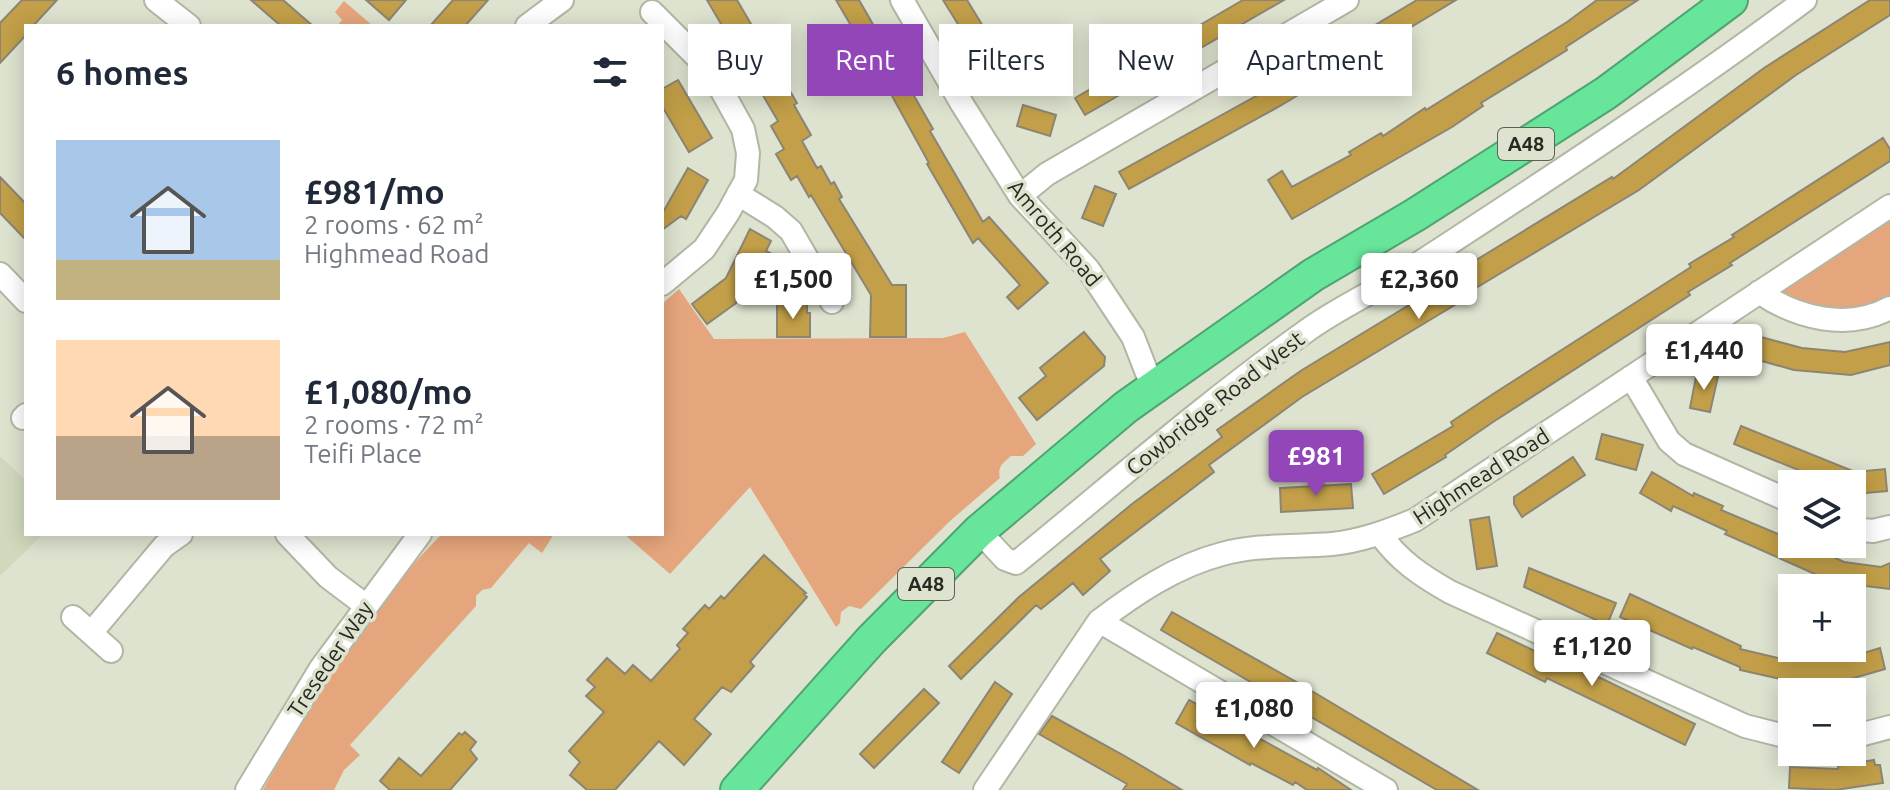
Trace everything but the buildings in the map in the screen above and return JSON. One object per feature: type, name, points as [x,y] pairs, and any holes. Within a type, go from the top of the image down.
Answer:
[{"type":"highway","name":"Cowbridge Road West","points":[[737,790],[871,640],[979,531],[1156,385],[1313,275],[1415,215],[1606,93],[1731,0]]},
{"type":"street","points":[[530,24],[562,0]]},
{"type":"street","name":"Amroth Road","points":[[902,0],[1020,196],[1088,269],[1133,337],[1147,373],[1156,385]]},
{"type":"street","points":[[1020,196],[1047,174],[1347,0]]},
{"type":"street","name":"Cowbridge Road West","points":[[979,531],[1005,559],[1016,563],[1188,419],[1308,330],[1401,274],[1627,125],[1731,55],[1805,0]]},
{"type":"street","points":[[652,12],[711,71],[743,129],[748,153],[746,180],[704,249],[664,282]]},
{"type":"street","points":[[1606,93],[1627,125]]},
{"type":"street","points":[[738,194],[791,231],[832,302]]},
{"type":"street","name":"Highmead Road","points":[[985,790],[1099,621],[1164,577],[1222,554],[1288,544],[1333,544],[1380,534],[1415,520],[1890,206]]},
{"type":"street","points":[[0,274],[24,299]]},
{"type":"street","points":[[799,291],[819,279]]},
{"type":"street","points":[[1759,292],[1780,307],[1811,318],[1847,319],[1890,308]]},
{"type":"street","points":[[1631,377],[1669,441],[1684,454],[1778,496]]},
{"type":"street","points":[[1866,530],[1890,527]]},
{"type":"street","points":[[1380,534],[1412,570],[1450,592],[1732,721],[1778,736]]},
{"type":"street","points":[[91,633],[164,546],[178,536]]},
{"type":"street","points":[[289,536],[328,577],[365,605]]},
{"type":"street","name":"Treseder Way","points":[[247,790],[308,687],[365,605],[418,536]]},
{"type":"street","points":[[73,617],[111,651]]},
{"type":"street","points":[[1099,621],[1386,790]]},
{"type":"street","points":[[1866,733],[1890,727]]},
{"type":"shaded area","points":[[344,1],[371,24],[339,24],[342,20],[335,12]]},
{"type":"shaded area","points":[[1890,218],[1890,300],[1865,310],[1825,313],[1781,293],[1782,288]]},
{"type":"shaded area","points":[[679,289],[714,339],[943,338],[965,332],[1036,444],[1023,456],[1011,456],[1005,461],[1000,468],[1000,478],[950,521],[861,609],[849,606],[841,612],[840,623],[836,627],[750,487],[670,574],[626,536],[664,536],[664,302]]},
{"type":"shaded area","points":[[0,456],[24,479],[24,536],[41,536],[0,576]]},
{"type":"shaded area","points":[[440,536],[553,536],[542,553],[529,543],[491,588],[482,590],[476,596],[476,606],[350,745],[360,755],[344,770],[334,790],[263,790],[344,656],[416,561]]}]
